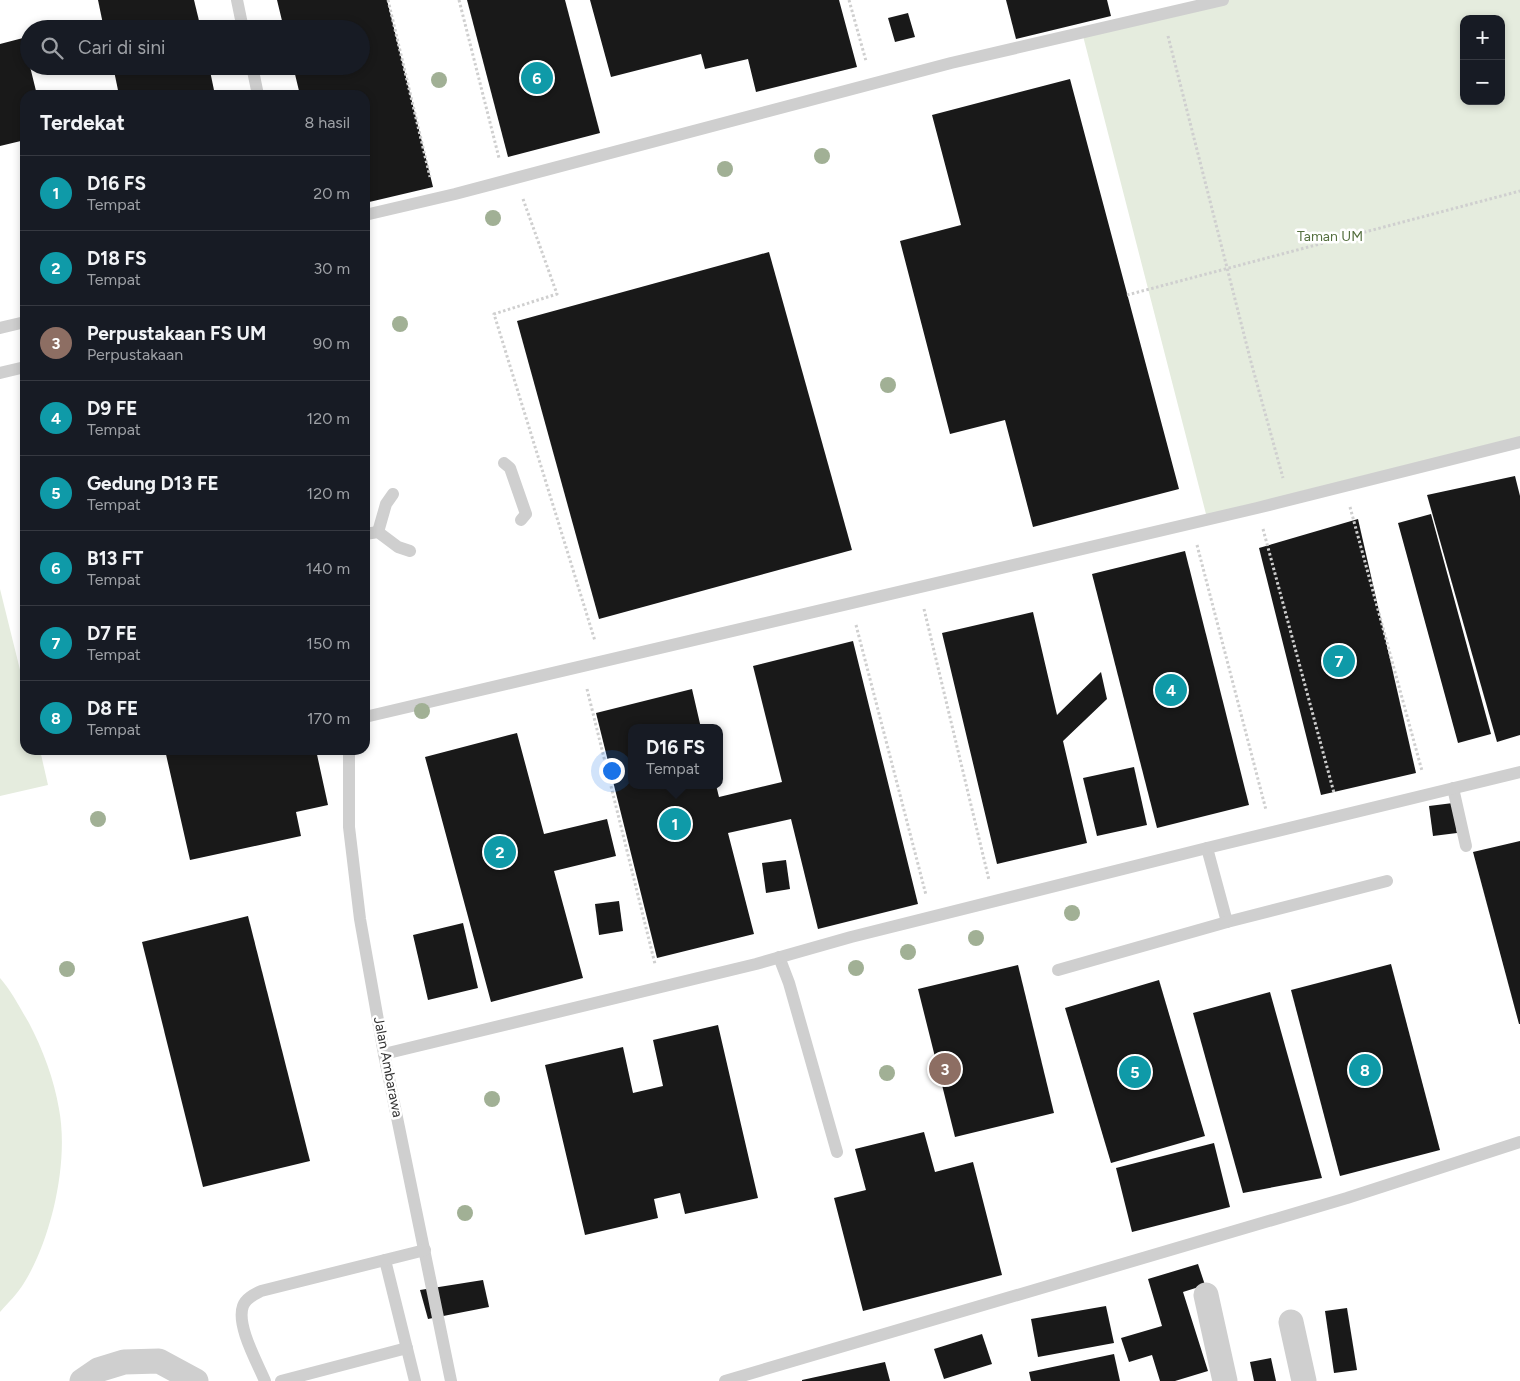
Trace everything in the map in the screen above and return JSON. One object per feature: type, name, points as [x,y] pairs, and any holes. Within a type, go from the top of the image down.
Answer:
[{"type":"street","points":[[1206,1295],[1225,1381]]},
{"type":"street","points":[[1290,1322],[1304,1381]]},
{"type":"street","points":[[82,1381],[98,1370],[124,1362],[159,1362],[196,1381]]},
{"type":"lane","points":[[237,0],[241,20]]},
{"type":"lane","points":[[370,214],[951,63],[1223,0]]},
{"type":"lane","points":[[254,75],[257,90]]},
{"type":"lane","points":[[0,328],[20,323]]},
{"type":"lane","points":[[0,373],[20,368]]},
{"type":"lane","points":[[370,716],[601,660],[1257,508],[1520,442]]},
{"type":"lane","points":[[504,463],[510,468],[526,514],[522,520]]},
{"type":"lane","points":[[392,494],[371,533],[410,551]]},
{"type":"lane","name":"Jalan Ambarawa","points":[[349,755],[349,827],[360,919],[384,1054],[451,1381]]},
{"type":"lane","points":[[384,1054],[779,957],[1207,848],[1520,772]]},
{"type":"lane","points":[[1453,788],[1466,846]]},
{"type":"lane","points":[[1207,848],[1227,922]]},
{"type":"lane","points":[[1058,970],[1227,922],[1387,881]]},
{"type":"lane","points":[[779,957],[789,983],[837,1152]]},
{"type":"lane","points":[[726,1381],[1347,1198],[1520,1142]]},
{"type":"lane","points":[[265,1381],[241,1324],[243,1305],[250,1297],[261,1291],[425,1250]]},
{"type":"lane","points":[[384,1260],[415,1381]]},
{"type":"lane","points":[[280,1381],[408,1348]]},
{"type":"path","points":[[388,0],[435,198]]},
{"type":"path","points":[[459,0],[510,179],[557,294],[494,314],[601,660]]},
{"type":"path","points":[[849,0],[872,84]]},
{"type":"path","points":[[1162,14],[1227,269],[1289,500]]},
{"type":"path","points":[[1127,295],[1520,191]]},
{"type":"path","points":[[1344,486],[1428,794]]},
{"type":"path","points":[[1257,508],[1340,815]]},
{"type":"path","points":[[1191,523],[1272,832]]},
{"type":"path","points":[[918,586],[994,902]]},
{"type":"path","points":[[850,602],[932,917]]},
{"type":"path","points":[[582,666],[661,986]]},
{"type":"green space","name":"Taman UM","points":[[1218,0],[1520,0],[1520,440],[1207,518],[1082,32]]},
{"type":"green space","points":[[0,589],[20,670],[20,755],[41,755],[48,785],[0,796]]},
{"type":"green space","points":[[0,978],[29,1023],[47,1065],[59,1109],[62,1130],[62,1152],[56,1199],[43,1244],[24,1283],[0,1312]]},
{"type":"building","points":[[98,0],[194,0],[199,20],[102,20]]},
{"type":"building","points":[[277,0],[387,0],[433,187],[370,202],[370,90],[299,90],[295,75],[370,75],[370,20],[282,20]]},
{"type":"building","points":[[467,0],[565,0],[600,133],[508,157]]},
{"type":"building","points":[[590,0],[839,0],[857,67],[756,92],[748,59],[705,69],[701,54],[611,77]]},
{"type":"building","points":[[1006,0],[1107,0],[1111,16],[1016,39]]},
{"type":"building","points":[[908,13],[915,37],[895,42],[888,18]]},
{"type":"building","points":[[20,39],[20,75],[32,75],[36,90],[20,90],[20,141],[0,146],[0,44]]},
{"type":"building","points":[[115,75],[211,75],[214,90],[118,90]]},
{"type":"building","points":[[1070,79],[1179,489],[1033,527],[1005,420],[950,434],[900,241],[961,225],[932,115]]},
{"type":"building","points":[[769,252],[852,550],[599,619],[517,321]]},
{"type":"building","points":[[1515,476],[1520,496],[1520,735],[1497,742],[1427,495]]},
{"type":"building","points":[[1431,514],[1491,734],[1458,743],[1398,523]]},
{"type":"building","points":[[1358,519],[1416,773],[1321,795],[1259,548]]},
{"type":"building","points":[[1185,551],[1249,805],[1157,828],[1092,574]]},
{"type":"building","points":[[1033,612],[1057,715],[1101,672],[1107,699],[1063,741],[1087,843],[997,864],[942,633]]},
{"type":"building","points":[[853,641],[918,904],[818,929],[791,819],[728,833],[754,934],[657,958],[596,713],[692,689],[700,724],[628,724],[628,789],[717,789],[719,797],[782,782],[753,666]]},
{"type":"building","points":[[517,733],[544,834],[607,819],[616,856],[554,871],[583,978],[491,1002],[425,757]]},
{"type":"building","points":[[166,755],[317,755],[328,805],[296,812],[301,836],[190,860]]},
{"type":"building","points":[[1134,767],[1147,825],[1097,836],[1083,778]]},
{"type":"building","points":[[1453,803],[1457,833],[1433,836],[1429,806]]},
{"type":"building","points":[[1520,841],[1520,1024],[1519,1024],[1473,852]]},
{"type":"building","points":[[786,860],[790,889],[766,893],[762,863]]},
{"type":"building","points":[[619,901],[623,931],[599,935],[595,904]]},
{"type":"building","points":[[248,916],[310,1161],[203,1187],[142,942]]},
{"type":"building","points":[[463,923],[478,988],[428,1000],[413,935]]},
{"type":"building","points":[[1391,964],[1440,1150],[1340,1176],[1291,990]]},
{"type":"building","points":[[1018,965],[1054,1113],[955,1137],[918,989]]},
{"type":"building","points":[[1159,980],[1205,1136],[1111,1163],[1065,1008]]},
{"type":"building","points":[[1270,992],[1322,1178],[1243,1193],[1193,1013]]},
{"type":"building","points":[[718,1025],[758,1198],[685,1214],[680,1193],[654,1199],[658,1218],[585,1235],[545,1065],[623,1047],[633,1093],[663,1086],[653,1040]]},
{"type":"building","points":[[924,1132],[935,1172],[973,1162],[1002,1275],[863,1311],[834,1198],[866,1190],[855,1149]]},
{"type":"building","points":[[1214,1143],[1230,1207],[1132,1232],[1116,1168]]},
{"type":"building","points":[[1198,1264],[1205,1285],[1183,1292],[1208,1371],[1175,1381],[1160,1381],[1152,1355],[1129,1362],[1121,1338],[1162,1326],[1148,1279]]},
{"type":"building","points":[[483,1280],[489,1307],[428,1319],[420,1290]]},
{"type":"building","points":[[1106,1306],[1114,1343],[1038,1357],[1031,1319]]},
{"type":"building","points":[[1347,1308],[1357,1370],[1334,1373],[1325,1311]]},
{"type":"building","points":[[982,1334],[992,1364],[944,1379],[934,1349]]},
{"type":"building","points":[[1114,1354],[1120,1381],[1031,1381],[1029,1372]]},
{"type":"building","points":[[1271,1358],[1276,1381],[1254,1381],[1250,1362]]},
{"type":"building","points":[[885,1362],[890,1381],[802,1381],[802,1380]]},
{"type":"place","name":"B13 FT","points":[[537,78]]},
{"type":"place","name":"D7 FE","points":[[1339,661]]},
{"type":"place","name":"D9 FE","points":[[1171,690]]},
{"type":"place","name":"D16 FS","points":[[675,824]]},
{"type":"place","name":"D18 FS","points":[[500,852]]},
{"type":"place","name":"Perpustakaan FS UM","points":[[945,1069]]},
{"type":"place","name":"D8 FE","points":[[1365,1070]]},
{"type":"place","name":"Gedung D13 FE","points":[[1135,1072]]}]
